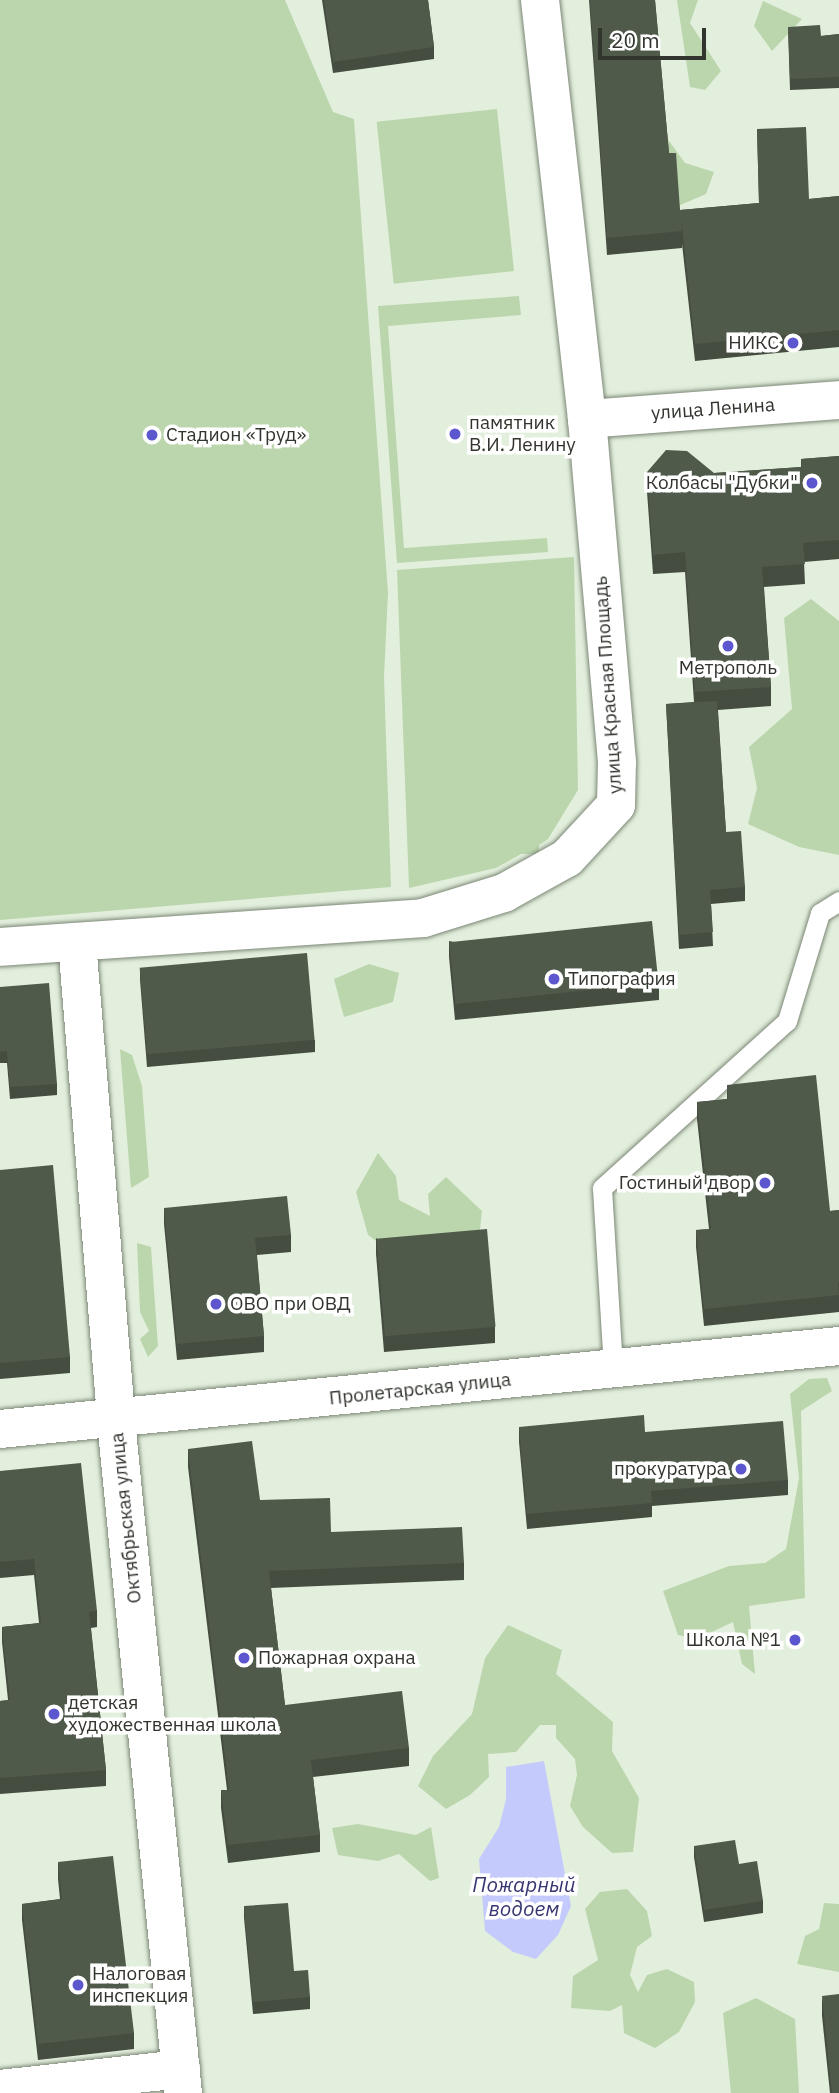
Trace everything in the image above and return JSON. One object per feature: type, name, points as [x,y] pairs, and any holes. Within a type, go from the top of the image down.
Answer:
[{"type":"street","name":"улица Красная Площадь","points":[[0,947],[423,918],[504,893],[567,858],[616,805],[617,762],[587,419],[540,0]]},
{"type":"street","name":"улица Ленина","points":[[587,419],[839,400]]},
{"type":"street","name":"Октябрьская улица","points":[[77,942],[116,1421],[182,2081]]},
{"type":"street","name":"Пролетарская улица","points":[[0,1429],[116,1421],[839,1346]]},
{"type":"street","points":[[0,2089],[182,2081]]},
{"type":"lane","points":[[613,1368],[602,1188],[787,1021],[820,913],[839,901]]},
{"type":"green space","name":"Стадион «Труд»","points":[[0,0],[285,0],[333,112],[354,119],[388,593],[384,677],[391,887],[0,920]]},
{"type":"green space","points":[[677,0],[698,0],[690,23],[721,71],[705,90],[690,87]]},
{"type":"green space","points":[[763,1],[802,19],[772,51],[754,26]]},
{"type":"green space","points":[[497,109],[514,271],[394,284],[377,122]]},
{"type":"green space","points":[[664,134],[685,163],[714,172],[706,194],[678,206],[675,170],[601,176],[604,141]]},
{"type":"green space","points":[[519,296],[521,315],[388,326],[404,548],[547,538],[548,552],[397,563],[378,306]]},
{"type":"green space","points":[[574,557],[578,790],[548,839],[539,845],[539,854],[521,854],[496,868],[409,888],[397,570]]},
{"type":"green space","points":[[811,599],[839,621],[839,855],[799,847],[748,824],[757,788],[749,747],[792,709],[784,618]]},
{"type":"green space","points":[[369,964],[399,973],[393,1002],[344,1017],[334,979]]},
{"type":"green space","points":[[120,1049],[132,1055],[142,1086],[149,1177],[131,1188]]},
{"type":"green space","points":[[378,1153],[396,1176],[399,1200],[430,1216],[428,1194],[446,1177],[482,1211],[479,1238],[383,1246],[368,1235],[356,1192]]},
{"type":"green space","points":[[137,1243],[151,1247],[158,1346],[148,1357],[140,1339],[149,1331],[140,1312]]},
{"type":"green space","points":[[827,1378],[832,1391],[801,1411],[805,1598],[749,1606],[755,1674],[742,1664],[733,1622],[697,1639],[678,1635],[663,1591],[729,1566],[765,1563],[786,1549],[799,1478],[790,1394],[809,1379]]},
{"type":"green space","points":[[508,1625],[562,1650],[556,1674],[613,1722],[612,1751],[639,1798],[633,1852],[612,1853],[583,1827],[570,1806],[577,1775],[575,1759],[556,1738],[556,1725],[540,1725],[516,1752],[488,1754],[489,1777],[470,1795],[446,1809],[418,1786],[433,1756],[472,1714],[485,1658]]},
{"type":"green space","points":[[358,1824],[416,1835],[431,1827],[439,1878],[430,1881],[399,1854],[378,1861],[338,1855],[332,1828]]},
{"type":"green space","points":[[627,1889],[647,1911],[652,1936],[637,1947],[630,1975],[638,1992],[647,1975],[667,1969],[694,1982],[695,2002],[679,2032],[655,2048],[624,2033],[622,2005],[610,2011],[571,2008],[573,1976],[598,1960],[585,1909],[600,1892]]},
{"type":"green space","points":[[824,1903],[839,1904],[839,1972],[797,1964],[805,1936],[819,1929]]},
{"type":"green space","points":[[756,1998],[795,2019],[799,2093],[731,2093],[723,2013]]},
{"type":"water","name":"Пожарный водоем","points":[[544,1761],[571,1906],[558,1935],[536,1959],[513,1952],[485,1931],[479,1859],[499,1827],[506,1799],[506,1767]]},
{"type":"building","points":[[324,0],[428,0],[434,47],[333,62]]},
{"type":"building","points":[[590,0],[655,0],[669,153],[676,153],[680,210],[759,203],[757,129],[806,127],[809,199],[839,196],[839,330],[695,344],[681,217],[682,231],[607,238]]},
{"type":"building","points":[[820,25],[821,36],[839,34],[839,77],[790,79],[788,27]]},
{"type":"building","name":"Метрополь","points":[[666,450],[687,451],[714,473],[802,467],[801,459],[839,456],[839,540],[803,543],[805,564],[762,567],[771,687],[695,692],[685,552],[653,555],[647,472]]},
{"type":"building","points":[[717,701],[726,832],[741,831],[745,887],[710,890],[713,932],[679,935],[666,704]]},
{"type":"building","name":"Типография","points":[[652,921],[658,983],[456,1004],[449,942]]},
{"type":"building","points":[[307,953],[315,1040],[147,1054],[140,968]]},
{"type":"building","points":[[49,983],[57,1084],[10,1087],[7,1051],[0,1052],[0,987]]},
{"type":"building","name":"Гостиный двор","points":[[816,1075],[830,1211],[839,1210],[839,1295],[704,1309],[696,1230],[711,1229],[697,1102],[728,1099],[727,1085]]},
{"type":"building","points":[[53,1165],[70,1357],[0,1363],[0,1170]]},
{"type":"building","name":"ОВО при ОВД","points":[[287,1196],[291,1235],[255,1238],[264,1336],[177,1344],[164,1208]]},
{"type":"building","points":[[487,1229],[496,1327],[385,1336],[376,1239]]},
{"type":"building","points":[[644,1415],[645,1432],[783,1421],[788,1480],[651,1491],[652,1503],[527,1514],[519,1427]]},
{"type":"building","points":[[252,1441],[260,1500],[330,1498],[331,1532],[462,1527],[464,1563],[269,1571],[285,1705],[402,1691],[409,1748],[311,1760],[320,1835],[228,1845],[221,1790],[229,1790],[188,1449]]},
{"type":"building","points":[[81,1463],[97,1611],[89,1612],[106,1770],[0,1778],[0,1701],[10,1700],[2,1627],[41,1623],[34,1559],[0,1562],[0,1471]]},
{"type":"building","points":[[735,1840],[739,1864],[757,1861],[763,1901],[704,1910],[694,1846]]},
{"type":"building","name":"Налоговая инспекция","points":[[113,1856],[134,2033],[38,2044],[22,1904],[62,1899],[58,1862]]},
{"type":"building","points":[[288,1903],[294,1971],[308,1970],[310,1997],[253,2002],[244,1906]]},
{"type":"building","points":[[839,1994],[839,2093],[832,2093],[822,1996]]},
{"type":"place","name":"НИКС","points":[[793,343]]},
{"type":"place","name":"памятник В.И. Ленину","points":[[455,434]]},
{"type":"place","name":"Стадион «Труд»","points":[[152,435]]},
{"type":"place","name":"Колбасы \"Дубки\"","points":[[812,483]]},
{"type":"place","name":"Метрополь","points":[[728,646]]},
{"type":"place","name":"Типография","points":[[554,979]]},
{"type":"place","name":"Гостиный двор","points":[[765,1183]]},
{"type":"place","name":"ОВО при ОВД","points":[[216,1304]]},
{"type":"place","name":"прокуратура","points":[[741,1469]]},
{"type":"place","name":"Школа №1","points":[[795,1640]]},
{"type":"place","name":"Пожарная охрана","points":[[244,1658]]},
{"type":"place","name":"детская художественная школа","points":[[54,1714]]},
{"type":"place","name":"Налоговая инспекция","points":[[78,1985]]}]
